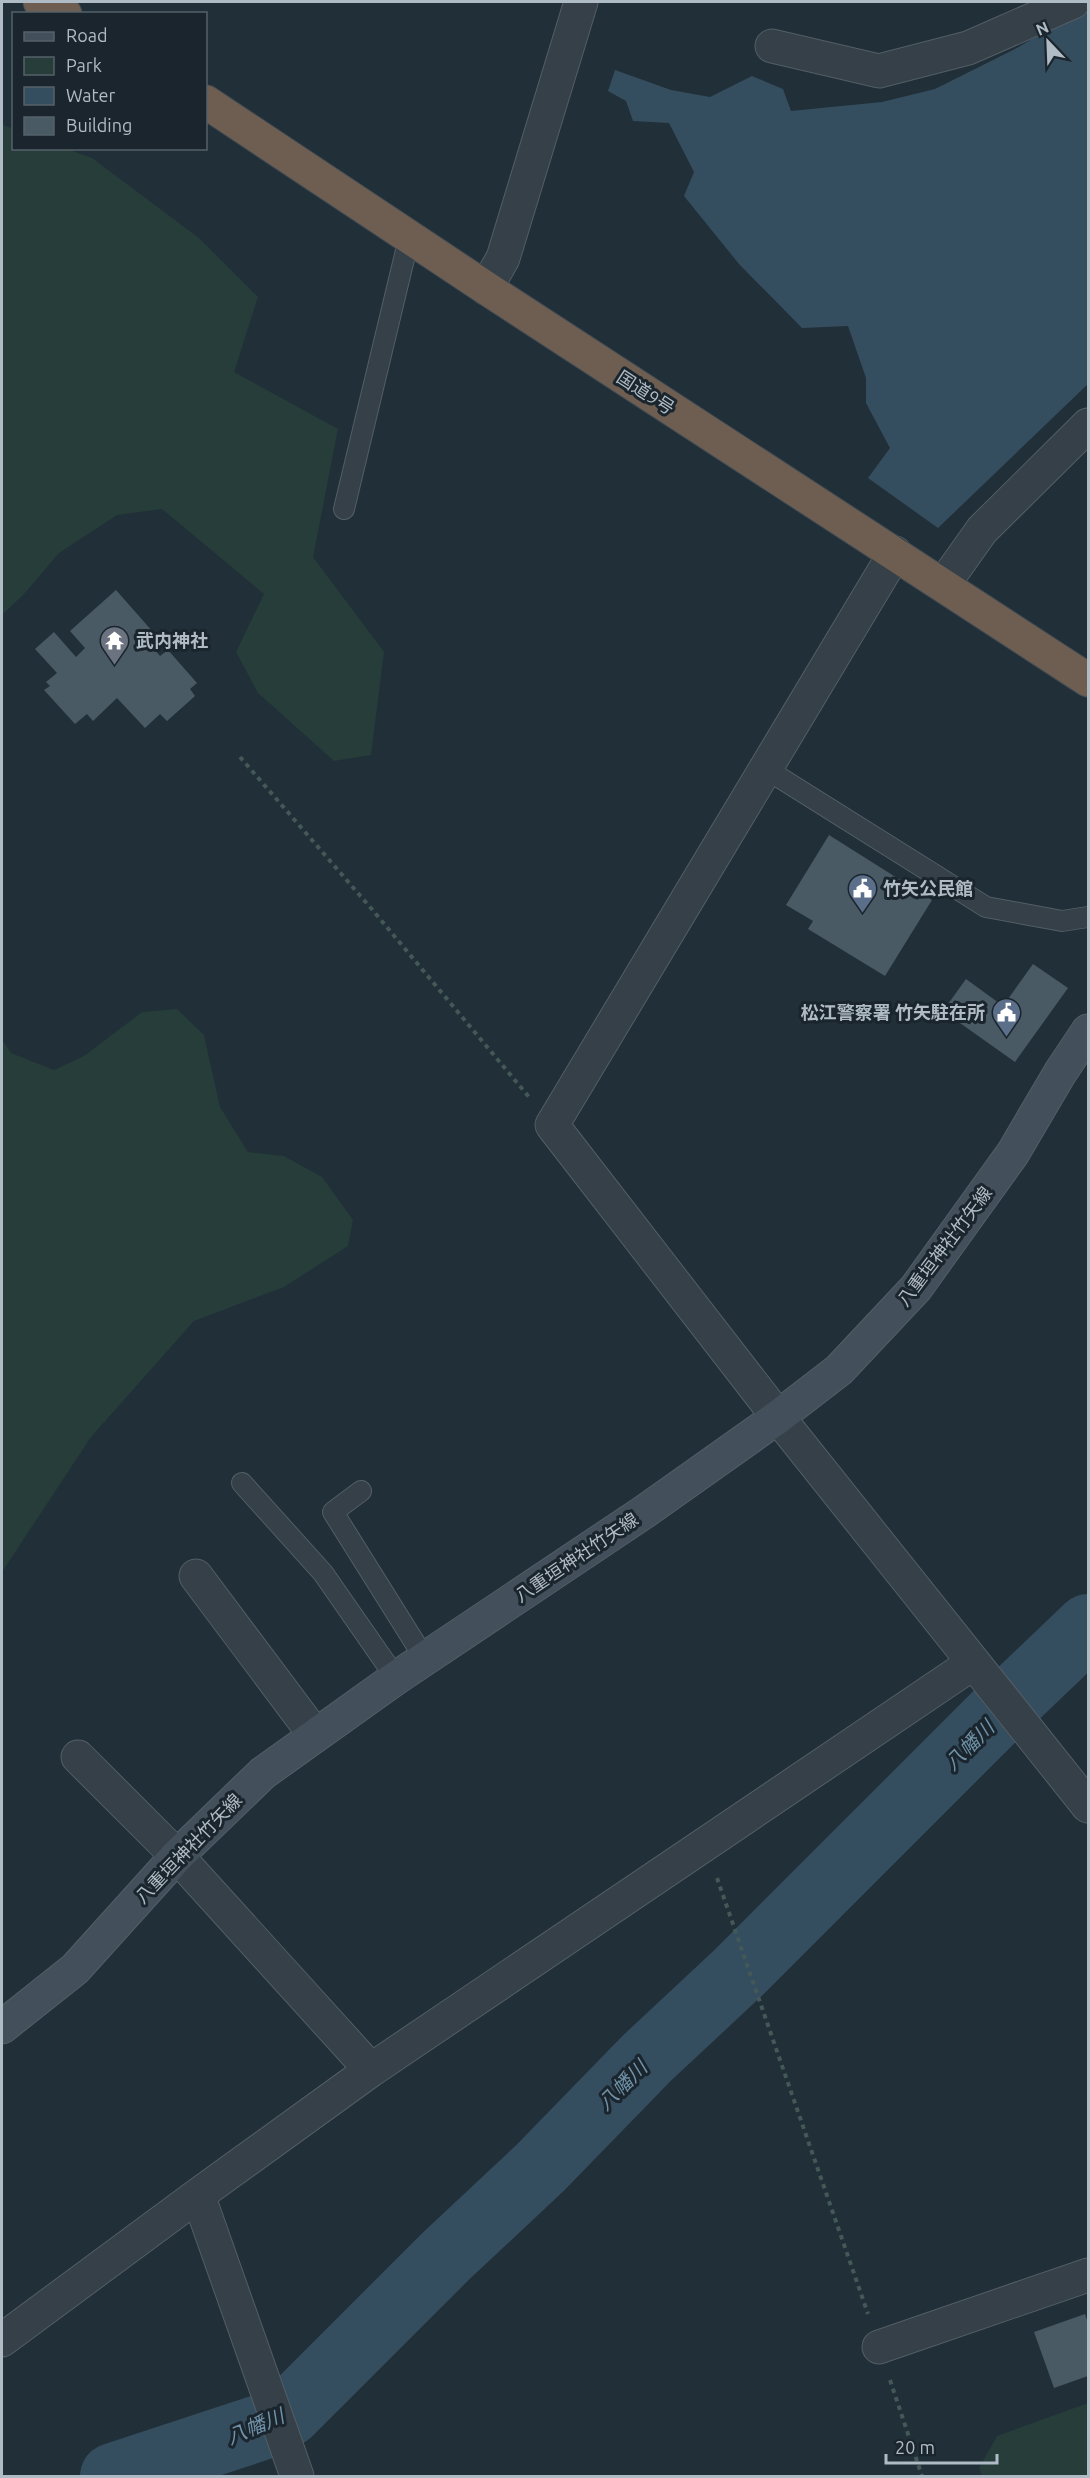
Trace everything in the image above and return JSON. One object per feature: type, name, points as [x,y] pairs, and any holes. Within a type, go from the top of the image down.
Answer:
[{"type":"highway","points":[[40,2],[61,12]]},
{"type":"highway","name":"国道9号","points":[[207,103],[409,238],[1089,680]]},
{"type":"main road","name":"八重垣神社竹矢線","points":[[2,2027],[75,1969],[177,1856],[263,1773],[396,1678],[644,1512],[778,1417],[839,1370],[916,1288],[1013,1153],[1060,1073],[1089,1031]]},
{"type":"street","points":[[486,288],[503,258],[581,2]]},
{"type":"street","points":[[772,46],[879,71],[968,48],[1073,2]]},
{"type":"street","points":[[943,585],[982,530],[1089,425]]},
{"type":"street","points":[[895,554],[552,1125],[778,1417],[1089,1806]]},
{"type":"street","points":[[196,1576],[315,1735]]},
{"type":"street","points":[[2,2340],[371,2070],[973,1663]]},
{"type":"street","points":[[78,1757],[177,1856],[371,2070]]},
{"type":"street","points":[[198,2195],[297,2476]]},
{"type":"street","points":[[879,2347],[1089,2275]]},
{"type":"lane","points":[[344,509],[409,238]]},
{"type":"lane","points":[[766,769],[986,907],[1062,921],[1089,917]]},
{"type":"lane","points":[[242,1483],[323,1573],[396,1678]]},
{"type":"lane","points":[[361,1491],[333,1512],[425,1659]]},
{"type":"path","points":[[240,757],[370,907],[552,1125]]},
{"type":"path","points":[[705,1844],[922,2476]]},
{"type":"green space","points":[[2,124],[12,129],[12,150],[70,150],[92,158],[199,238],[258,297],[234,372],[338,429],[313,557],[384,652],[371,755],[334,761],[258,693],[236,652],[264,594],[162,509],[117,515],[59,553],[24,594],[2,615]]},
{"type":"green space","points":[[177,1009],[204,1035],[220,1107],[248,1152],[284,1156],[322,1177],[353,1220],[348,1246],[284,1287],[194,1321],[91,1437],[2,1572],[2,1040],[11,1053],[54,1070],[84,1056],[142,1012]]},
{"type":"green space","points":[[1088,2403],[1088,2476],[982,2476],[979,2468],[997,2436]]},
{"type":"water","points":[[1088,5],[1088,384],[938,528],[868,478],[890,448],[866,403],[866,378],[848,326],[802,328],[739,264],[684,196],[694,172],[669,123],[633,121],[626,101],[608,91],[615,70],[671,90],[710,97],[752,76],[783,89],[791,111],[882,102],[935,89],[1017,48]]},
{"type":"building","name":"武内神社","points":[[116,590],[153,632],[150,635],[160,646],[155,650],[160,656],[168,650],[197,683],[190,689],[195,696],[167,721],[160,714],[145,728],[117,698],[93,721],[87,714],[75,724],[44,690],[50,686],[46,682],[57,673],[35,649],[54,632],[76,657],[85,648],[70,631]]},
{"type":"building","name":"竹矢公民館","points":[[829,835],[932,900],[885,976],[808,929],[813,921],[786,905]]},
{"type":"building","name":"松江警察署 竹矢駐在所","points":[[1033,964],[1068,988],[1015,1062],[943,1011],[966,979],[1003,1006]]},
{"type":"building","points":[[1085,2314],[1088,2323],[1088,2376],[1054,2388],[1034,2332]]},
{"type":"waterway","name":"八幡川","points":[[113,2476],[268,2425],[289,2413],[446,2256],[540,2168],[647,2058],[738,1973],[996,1715],[1088,1627]]},
{"type":"place","name":"武内神社","points":[[115,666]]},
{"type":"place","name":"竹矢公民館","points":[[862,914]]},
{"type":"place","name":"松江警察署 竹矢駐在所","points":[[1006,1038]]}]
